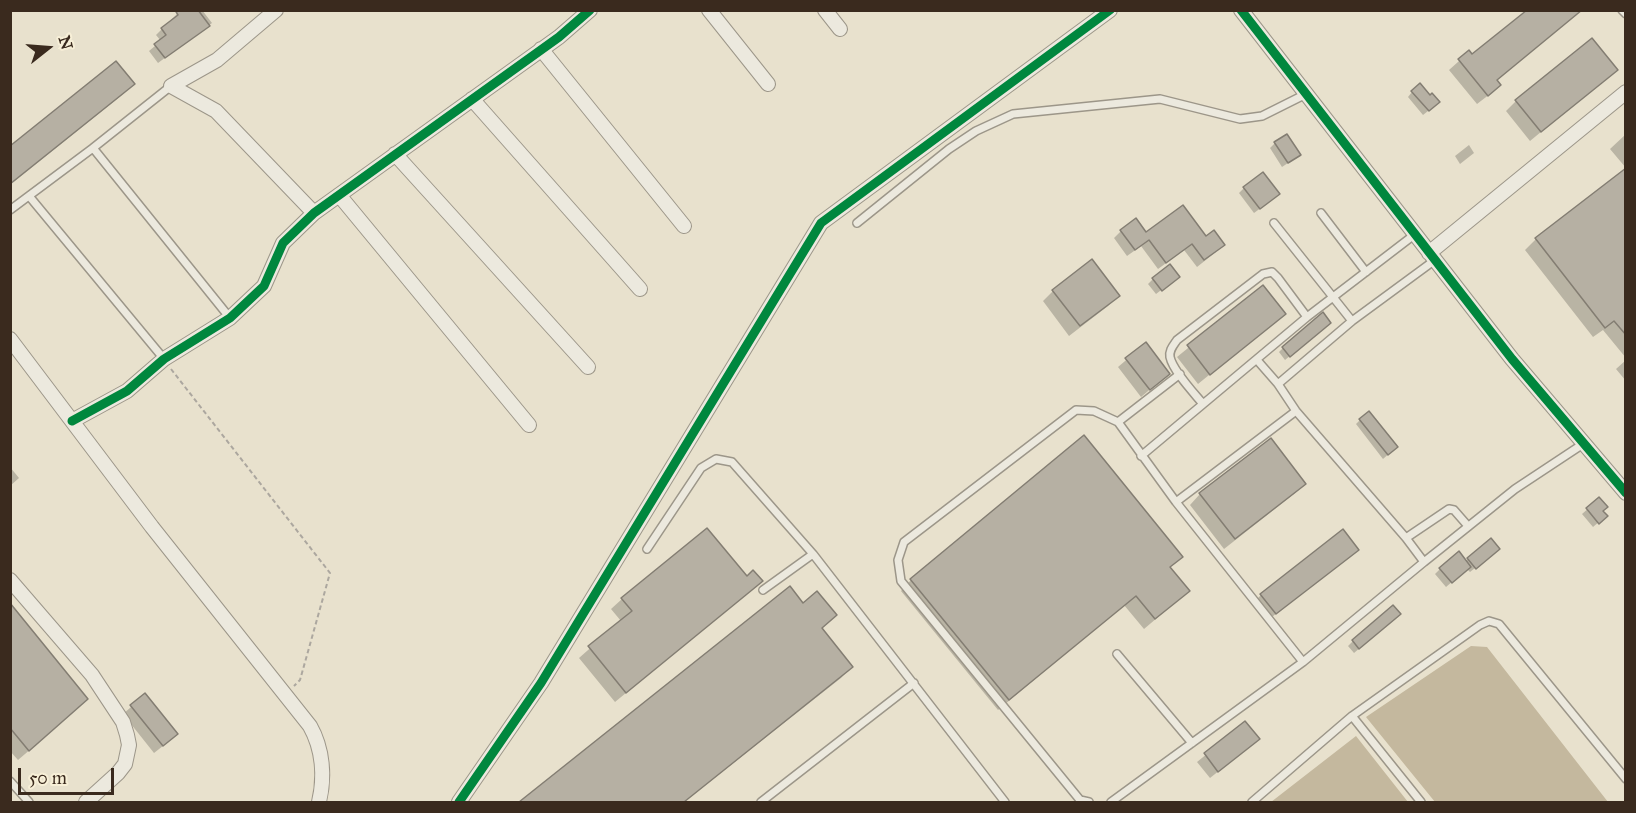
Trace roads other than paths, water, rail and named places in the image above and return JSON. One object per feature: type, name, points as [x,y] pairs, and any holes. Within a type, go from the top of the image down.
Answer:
[{"type":"street","points":[[171,86],[217,60],[276,10]]},
{"type":"street","points":[[72,421],[127,391],[164,359],[230,318],[264,286],[283,243],[314,213],[541,49],[590,10]]},
{"type":"street","points":[[709,10],[768,84]]},
{"type":"street","points":[[825,10],[840,29]]},
{"type":"street","points":[[459,802],[541,683],[821,223],[1110,10]]},
{"type":"street","points":[[1241,10],[1512,359],[1626,493]]},
{"type":"street","points":[[541,49],[684,226]]},
{"type":"street","points":[[171,86],[216,111],[314,213]]},
{"type":"street","points":[[1432,256],[1626,92]]},
{"type":"street","points":[[472,99],[640,290]]},
{"type":"street","points":[[395,154],[588,367]]},
{"type":"street","points":[[339,195],[529,425]]},
{"type":"street","points":[[10,339],[152,526],[310,726],[319,741],[322,756],[319,802]]},
{"type":"street","points":[[10,580],[92,675],[123,722],[129,745],[125,764],[86,802]]},
{"type":"lane","points":[[1622,10],[1626,14]]},
{"type":"lane","points":[[10,210],[171,86]]},
{"type":"lane","points":[[857,223],[949,149],[976,131],[1013,114],[1160,99],[1240,119],[1262,116],[1305,94]]},
{"type":"lane","points":[[93,148],[230,318]]},
{"type":"lane","points":[[29,196],[164,359]]},
{"type":"lane","points":[[1321,213],[1366,272]]},
{"type":"lane","points":[[1274,223],[1352,321]]},
{"type":"lane","points":[[1141,456],[1307,318],[1414,235]]},
{"type":"lane","points":[[1278,384],[1432,256]]},
{"type":"lane","points":[[1203,404],[1174,366],[1170,356],[1171,349],[1177,340],[1263,274],[1272,272],[1307,318]]},
{"type":"lane","points":[[1257,360],[1278,384],[1296,411],[1424,562]]},
{"type":"lane","points":[[1118,422],[1180,374]]},
{"type":"lane","points":[[1089,802],[1080,800],[901,581],[898,560],[904,542],[1076,410],[1095,411],[1118,422],[1176,502],[1303,662]]},
{"type":"lane","points":[[1176,502],[1296,411]]},
{"type":"lane","points":[[1111,802],[1303,662],[1468,525],[1515,489],[1583,444]]},
{"type":"lane","points":[[647,549],[701,468],[716,459],[732,462],[813,554],[1005,802]]},
{"type":"lane","points":[[1406,538],[1449,509],[1454,510],[1468,525]]},
{"type":"lane","points":[[763,590],[813,554]]},
{"type":"lane","points":[[1252,802],[1352,716],[1480,625],[1489,621],[1499,624],[1626,779]]},
{"type":"lane","points":[[1117,654],[1192,743]]},
{"type":"lane","points":[[761,802],[914,683]]},
{"type":"lane","points":[[1352,716],[1421,802]]},
{"type":"lane","points":[[10,781],[29,802]]}]
